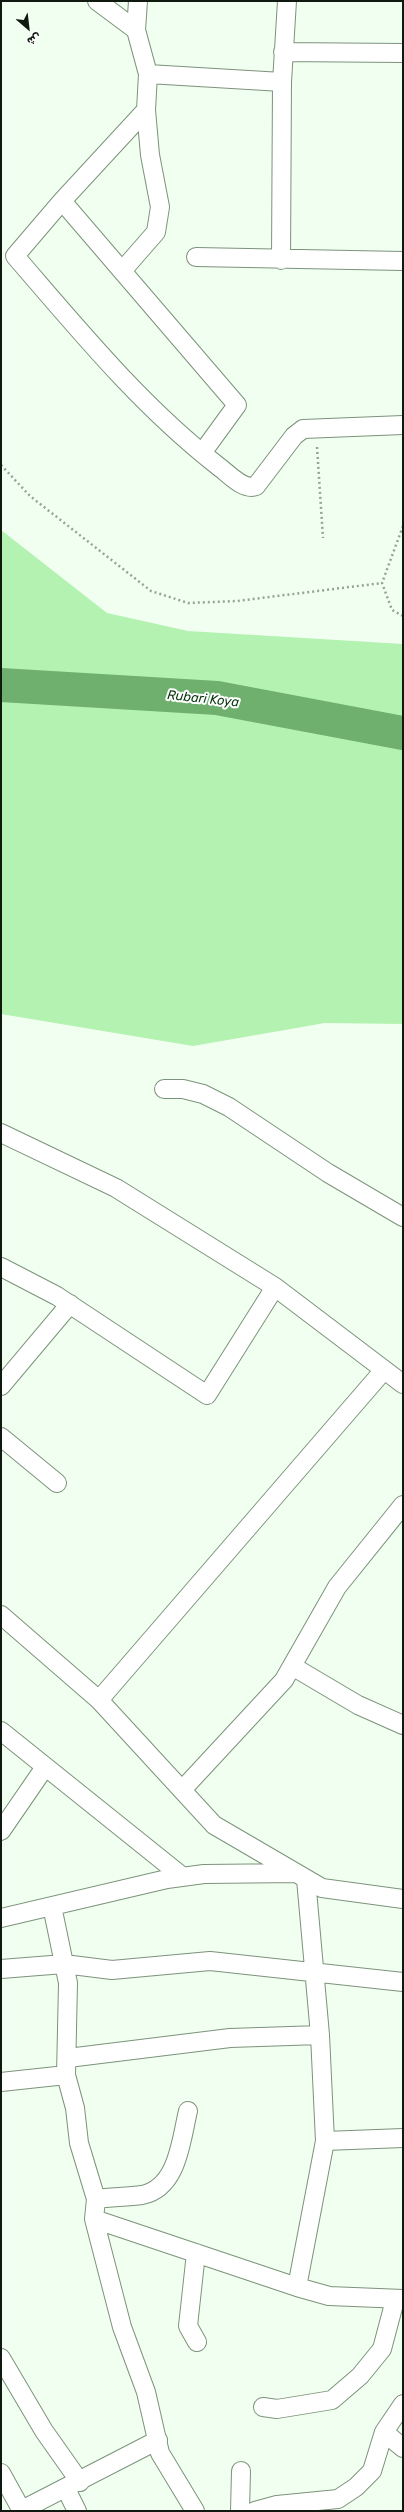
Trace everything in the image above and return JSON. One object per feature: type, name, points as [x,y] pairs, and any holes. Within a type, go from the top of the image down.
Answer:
[{"type":"street","points":[[97,1],[136,30]]},
{"type":"street","points":[[122,271],[156,232],[160,207],[150,155],[146,110],[148,74],[136,30],[138,1]]},
{"type":"street","points":[[282,260],[282,82],[287,1]]},
{"type":"street","points":[[283,52],[403,53]]},
{"type":"street","points":[[148,74],[282,82]]},
{"type":"street","points":[[146,110],[62,201],[16,256],[120,378],[202,453],[244,486],[252,487],[259,482],[297,433],[303,429],[403,425]]},
{"type":"street","points":[[62,201],[237,405],[202,453]]},
{"type":"street","points":[[196,257],[282,260],[403,261]]},
{"type":"street","points":[[164,1089],[183,1089],[203,1094],[229,1107],[328,1173],[403,1217]]},
{"type":"street","points":[[1,1133],[116,1188],[275,1287],[403,1384]]},
{"type":"street","points":[[1,1267],[70,1304],[207,1395],[275,1287]]},
{"type":"street","points":[[1,1386],[70,1304]]},
{"type":"street","points":[[99,1700],[384,1370]]},
{"type":"street","points":[[1,1437],[57,1483]]},
{"type":"street","points":[[182,1790],[284,1680],[336,1587],[403,1505]]},
{"type":"street","points":[[1,1615],[99,1700],[214,1824],[308,1880]]},
{"type":"street","points":[[292,1666],[358,1705],[403,1725]]},
{"type":"street","points":[[1,1731],[183,1877]]},
{"type":"street","points":[[1,1831],[45,1767]]},
{"type":"street","points":[[1,1918],[183,1877],[204,1874],[308,1880],[403,1899]]},
{"type":"street","points":[[297,2287],[325,2141],[320,2035],[308,1880]]},
{"type":"street","points":[[52,1906],[68,1983],[68,2058],[65,2062],[66,2075],[75,2108],[79,2143],[96,2199],[94,2219],[122,2327],[146,2392],[160,2453],[195,2511]]},
{"type":"street","points":[[1,1969],[64,1964],[112,1970],[210,1961],[403,1982]]},
{"type":"street","points":[[68,2058],[230,2038],[320,2035]]},
{"type":"street","points":[[1,2082],[66,2075]]},
{"type":"street","points":[[96,2199],[143,2194],[161,2186],[173,2170],[188,2111]]},
{"type":"street","points":[[325,2141],[403,2138]]},
{"type":"street","points":[[94,2219],[297,2287],[329,2296],[399,2300],[382,2349],[360,2376],[332,2400],[277,2409],[263,2407]]},
{"type":"street","points":[[196,2252],[188,2326],[197,2342]]},
{"type":"street","points":[[1,2358],[44,2431],[73,2485],[77,2511]]},
{"type":"street","points":[[255,2511],[277,2505],[338,2499],[356,2487],[372,2471],[384,2432],[403,2404]]},
{"type":"street","points":[[384,2432],[403,2448]]},
{"type":"street","points":[[1,2473],[22,2511],[158,2440]]},
{"type":"street","points":[[240,2511],[241,2471]]},
{"type":"path","points":[[316,428],[323,538]]},
{"type":"path","points":[[1,465],[30,496],[151,591],[188,603],[237,601],[382,583]]},
{"type":"path","points":[[403,526],[382,583],[392,610],[403,616]]},
{"type":"green space","points":[[1,530],[107,613],[188,631],[403,644],[403,1024],[325,1023],[193,1046],[1,1014]]},
{"type":"waterway","name":"Rubari Koya","points":[[1,685],[217,698],[403,733]]}]
